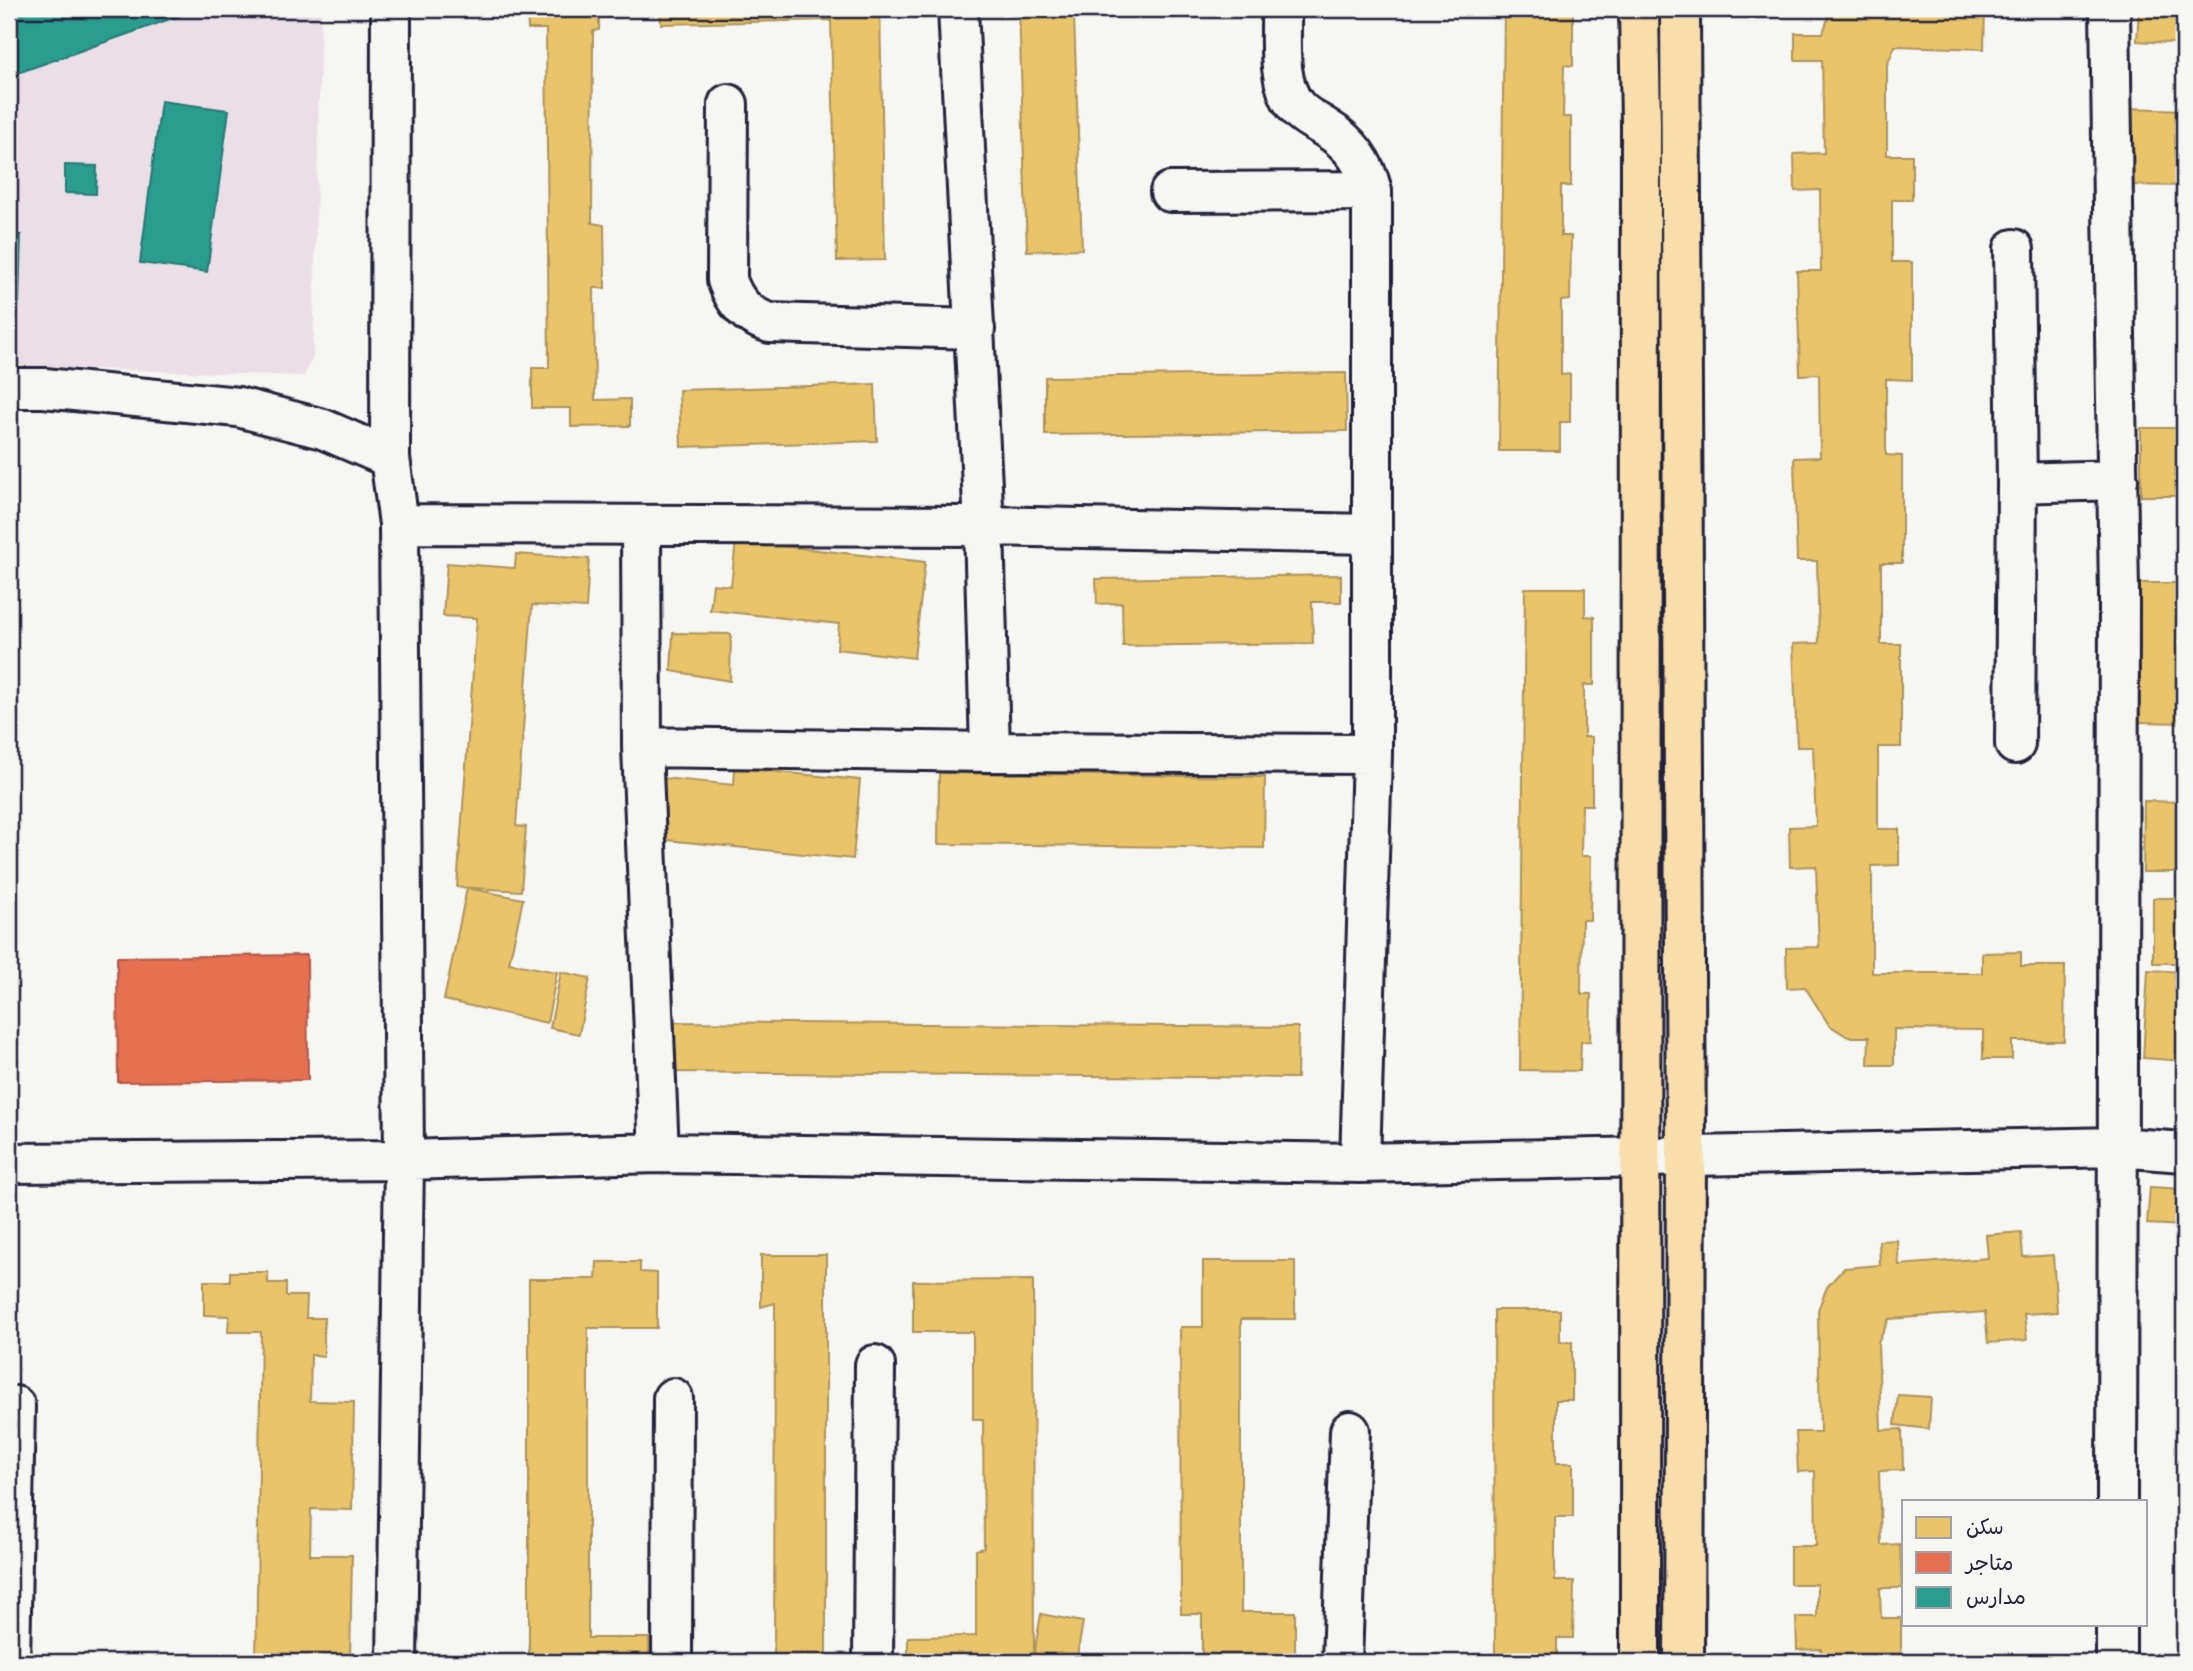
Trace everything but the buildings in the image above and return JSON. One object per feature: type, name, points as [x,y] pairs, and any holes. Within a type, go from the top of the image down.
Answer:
[{"type":"main road","points":[[1639,9],[1642,1157],[1640,1662]]},
{"type":"main road","points":[[1680,9],[1686,1157],[1684,1662]]},
{"type":"street","points":[[958,9],[984,526],[990,752]]},
{"type":"street","points":[[1281,9],[1283,74],[1292,99],[1304,113],[1348,144],[1364,166],[1373,191],[1372,754],[1360,1163]]},
{"type":"street","points":[[2110,9],[2119,621],[2117,1147],[2102,1441],[2117,1500]]},
{"type":"street","points":[[395,17],[390,458],[399,524],[404,1160],[397,1662]]},
{"type":"street","points":[[729,104],[727,280],[732,295],[742,308],[755,318],[771,323],[975,329]]},
{"type":"street","points":[[1170,192],[1373,191]]},
{"type":"street","points":[[2014,248],[2017,483],[2015,744]]},
{"type":"street","points":[[9,388],[44,388],[238,407],[323,429],[390,458]]},
{"type":"street","points":[[2017,483],[2118,480]]},
{"type":"street","points":[[399,524],[984,526],[1371,534]]},
{"type":"street","points":[[641,525],[642,747],[659,1153]]},
{"type":"street","points":[[642,747],[1372,754]]},
{"type":"street","points":[[9,1163],[404,1160],[659,1153],[1360,1163],[2117,1147],[2184,1152]]},
{"type":"street","points":[[873,1662],[875,1365]]},
{"type":"street","points":[[672,1662],[673,1398]]},
{"type":"street","points":[[10,1662],[15,1406]]},
{"type":"street","points":[[1342,1662],[1350,1432]]},
{"type":"street","points":[[2116,1626],[2116,1662]]},
{"type":"shaded area","points":[[9,9],[321,9],[313,356],[304,376],[9,366]]}]
